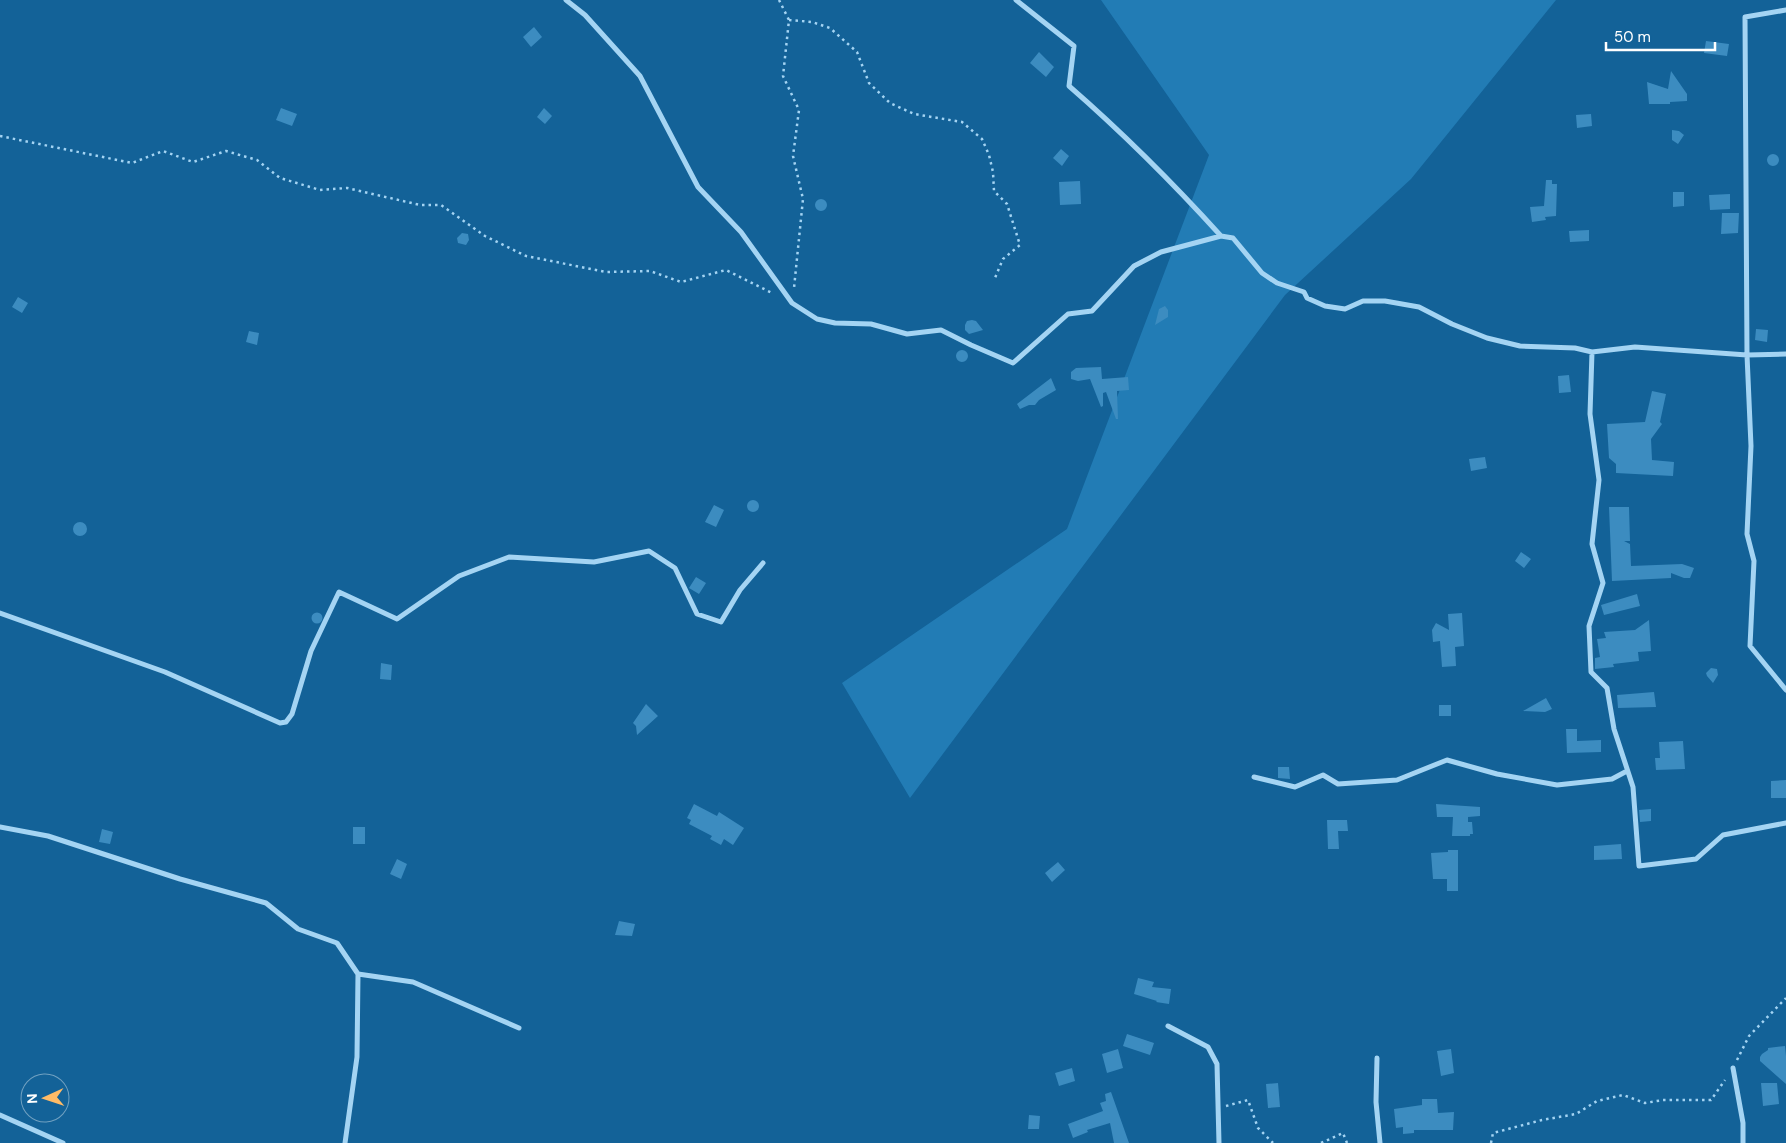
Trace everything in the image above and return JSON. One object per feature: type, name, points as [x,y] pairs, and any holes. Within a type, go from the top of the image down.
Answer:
[{"type":"street","points":[[566,0],[585,15],[640,76],[698,187],[741,232],[792,303],[817,319],[835,323],[871,324],[907,334],[941,330],[971,346],[1012,363],[1068,314],[1092,311],[1134,266],[1162,252],[1221,236],[1233,238],[1262,272],[1277,284],[1304,292],[1307,298],[1325,306],[1345,309],[1363,301],[1386,301],[1411,305],[1486,338],[1520,346],[1575,348],[1592,352],[1635,347],[1747,355],[1786,354]]},
{"type":"street","points":[[1016,0],[1074,46],[1069,86],[1102,114],[1163,173],[1221,236]]},
{"type":"street","points":[[1786,10],[1745,17],[1747,355],[1751,446],[1747,534],[1754,561],[1750,646],[1786,690]]},
{"type":"street","points":[[1592,352],[1590,414],[1599,480],[1592,544],[1603,582],[1589,626],[1590,672],[1608,688],[1614,729],[1632,787],[1639,866],[1696,858],[1723,835],[1786,822]]},
{"type":"street","points":[[0,613],[165,672],[280,723],[286,722],[292,714],[311,650],[340,592],[396,619],[458,576],[508,557],[594,562],[649,551],[675,568],[697,614],[721,622],[740,590],[763,563]]},
{"type":"street","points":[[1254,777],[1295,787],[1323,775],[1338,784],[1397,780],[1447,760],[1497,774],[1557,785],[1612,780],[1627,771]]},
{"type":"street","points":[[0,827],[48,836],[180,879],[266,903],[298,929],[337,944],[358,974],[357,1057],[345,1143]]},
{"type":"street","points":[[358,974],[413,982],[519,1028]]},
{"type":"street","points":[[1168,1026],[1208,1047],[1217,1064],[1219,1143]]},
{"type":"street","points":[[1377,1058],[1376,1102],[1380,1143]]},
{"type":"street","points":[[1733,1068],[1743,1123],[1743,1143]]},
{"type":"street","points":[[0,1115],[63,1143]]},
{"type":"path","points":[[779,0],[789,20],[783,76],[799,110],[793,156],[803,199],[792,303]]},
{"type":"path","points":[[789,20],[812,22],[830,28],[858,52],[869,83],[890,103],[914,114],[962,122],[982,139],[989,155],[993,172],[994,191],[1007,204],[1020,245],[1003,259],[995,278]]},
{"type":"path","points":[[0,136],[132,163],[163,151],[193,162],[226,151],[257,160],[280,178],[320,190],[347,188],[420,205],[441,205],[486,236],[526,256],[606,272],[650,271],[681,282],[726,270],[776,295]]},
{"type":"path","points":[[1491,1143],[1494,1133],[1542,1120],[1576,1114],[1596,1101],[1623,1095],[1645,1103],[1662,1100],[1711,1100],[1733,1068],[1749,1036],[1786,998]]},
{"type":"path","points":[[1219,1108],[1248,1100],[1258,1128],[1272,1143]]},
{"type":"path","points":[[1320,1143],[1343,1133],[1347,1143]]},
{"type":"shaded area","points":[[1101,0],[1556,0],[1411,179],[1285,295],[910,798],[842,683],[1067,529],[1209,155]]},
{"type":"building","points":[[534,27],[542,37],[531,47],[523,37]]},
{"type":"building","points":[[1706,41],[1729,44],[1727,56],[1704,53]]},
{"type":"building","points":[[1039,52],[1054,67],[1046,77],[1030,63]]},
{"type":"building","points":[[1671,71],[1687,94],[1687,101],[1670,102],[1670,104],[1649,104],[1647,82],[1668,89]]},
{"type":"building","points":[[281,108],[297,114],[292,126],[276,120]]},
{"type":"building","points":[[544,108],[552,116],[545,124],[537,117]]},
{"type":"building","points":[[1591,114],[1592,126],[1577,128],[1576,115]]},
{"type":"building","points":[[1672,130],[1679,131],[1684,135],[1678,144],[1672,140]]},
{"type":"building","points":[[1061,149],[1069,156],[1062,166],[1053,158]]},
{"type":"building","points":[[1775,154],[1778,155],[1778,165],[1771,166],[1768,165],[1767,158],[1768,155]]},
{"type":"building","points":[[1546,180],[1552,180],[1552,184],[1557,184],[1556,216],[1545,217],[1546,220],[1532,222],[1530,207],[1544,206]]},
{"type":"building","points":[[1080,181],[1081,204],[1060,205],[1059,182]]},
{"type":"building","points":[[1673,192],[1684,192],[1684,206],[1673,207]]},
{"type":"building","points":[[1730,194],[1730,209],[1710,210],[1709,195]]},
{"type":"building","points":[[821,199],[827,205],[821,211],[815,205]]},
{"type":"building","points":[[1722,213],[1739,213],[1738,233],[1721,234]]},
{"type":"building","points":[[1589,230],[1589,241],[1570,242],[1569,231]]},
{"type":"building","points":[[462,233],[468,234],[469,240],[466,245],[458,243],[457,238]]},
{"type":"building","points":[[18,297],[28,303],[22,313],[12,307]]},
{"type":"building","points":[[1165,306],[1168,310],[1168,317],[1155,325],[1159,309]]},
{"type":"building","points":[[967,321],[976,321],[983,330],[969,334],[965,330],[965,325]]},
{"type":"building","points":[[1756,329],[1768,330],[1767,342],[1755,340]]},
{"type":"building","points":[[249,331],[259,333],[257,345],[246,342]]},
{"type":"building","points":[[960,350],[964,350],[968,356],[964,362],[960,362],[956,358],[956,354]]},
{"type":"building","points":[[1101,367],[1102,379],[1128,377],[1129,390],[1117,391],[1118,419],[1116,419],[1106,392],[1103,393],[1103,406],[1101,407],[1090,379],[1078,381],[1071,379],[1071,372],[1076,368]]},
{"type":"building","points":[[1569,375],[1571,392],[1559,393],[1558,376]]},
{"type":"building","points":[[1051,378],[1056,390],[1039,400],[1035,405],[1029,405],[1020,409],[1017,404]]},
{"type":"building","points":[[1652,391],[1666,394],[1660,422],[1662,424],[1651,439],[1652,460],[1674,462],[1673,476],[1616,473],[1616,464],[1609,458],[1607,424],[1645,422]]},
{"type":"building","points":[[1485,457],[1487,468],[1471,471],[1469,459]]},
{"type":"building","points":[[751,500],[755,500],[759,506],[755,512],[751,512],[747,508],[747,504]]},
{"type":"building","points":[[714,505],[724,510],[716,527],[705,522]]},
{"type":"building","points":[[1609,507],[1629,507],[1630,541],[1624,541],[1630,544],[1631,566],[1682,564],[1694,568],[1690,578],[1684,578],[1671,573],[1671,578],[1612,581]]},
{"type":"building","points":[[80,522],[85,524],[87,529],[85,534],[80,536],[75,534],[73,529],[75,524]]},
{"type":"building","points":[[1521,552],[1531,559],[1524,568],[1515,561]]},
{"type":"building","points":[[696,577],[706,583],[699,594],[689,588]]},
{"type":"building","points":[[1637,594],[1640,606],[1604,615],[1601,605]]},
{"type":"building","points":[[317,612],[323,618],[317,624],[311,618]]},
{"type":"building","points":[[1462,613],[1464,646],[1455,647],[1456,666],[1442,667],[1440,641],[1433,642],[1432,630],[1436,623],[1449,630],[1448,614]]},
{"type":"building","points":[[1649,620],[1651,651],[1638,652],[1639,661],[1613,664],[1614,667],[1595,669],[1595,658],[1600,657],[1597,639],[1606,638],[1604,632],[1635,630]]},
{"type":"building","points":[[381,663],[392,665],[391,680],[380,679]]},
{"type":"building","points":[[1711,668],[1717,669],[1718,675],[1713,683],[1706,673]]},
{"type":"building","points":[[1654,692],[1656,707],[1618,708],[1617,695]]},
{"type":"building","points":[[1546,698],[1552,709],[1545,712],[1523,711]]},
{"type":"building","points":[[646,704],[658,716],[637,735],[636,726],[633,723]]},
{"type":"building","points":[[1439,705],[1451,705],[1451,716],[1439,716]]},
{"type":"building","points":[[1566,729],[1577,729],[1577,741],[1601,740],[1601,752],[1567,753]]},
{"type":"building","points":[[1683,741],[1685,769],[1656,770],[1655,758],[1660,758],[1659,742]]},
{"type":"building","points":[[1278,767],[1289,767],[1290,779],[1278,778]]},
{"type":"building","points":[[1786,780],[1786,798],[1771,798],[1771,781]]},
{"type":"building","points":[[694,804],[717,816],[719,812],[744,828],[733,845],[724,839],[721,845],[710,839],[712,836],[689,824],[691,820],[687,818]]},
{"type":"building","points":[[1436,804],[1480,807],[1480,816],[1468,817],[1468,822],[1472,822],[1473,834],[1470,834],[1470,836],[1452,836],[1453,817],[1437,817]]},
{"type":"building","points":[[1651,809],[1651,821],[1640,822],[1639,810]]},
{"type":"building","points":[[1327,820],[1347,820],[1348,831],[1338,831],[1339,849],[1328,849]]},
{"type":"building","points":[[353,827],[365,827],[365,844],[353,844]]},
{"type":"building","points":[[102,829],[113,832],[110,844],[99,842]]},
{"type":"building","points":[[1621,844],[1622,859],[1594,860],[1594,846]]},
{"type":"building","points":[[1448,850],[1458,850],[1458,891],[1447,891],[1447,879],[1433,879],[1431,853],[1448,852]]},
{"type":"building","points":[[397,859],[407,864],[401,879],[390,874]]},
{"type":"building","points":[[1058,862],[1065,870],[1052,882],[1045,873]]},
{"type":"building","points":[[619,921],[635,924],[632,936],[615,935]]},
{"type":"building","points":[[1138,978],[1154,982],[1152,987],[1171,989],[1169,1004],[1156,1002],[1134,994]]},
{"type":"building","points":[[1127,1034],[1154,1043],[1150,1055],[1123,1046]]},
{"type":"building","points":[[1785,1046],[1786,1084],[1760,1061],[1760,1057],[1768,1048]]},
{"type":"building","points":[[1118,1049],[1123,1068],[1107,1073],[1102,1054]]},
{"type":"building","points":[[1451,1049],[1454,1073],[1441,1076],[1437,1051]]},
{"type":"building","points":[[1072,1068],[1075,1081],[1059,1086],[1055,1073]]},
{"type":"building","points":[[1278,1083],[1280,1107],[1268,1108],[1266,1084]]},
{"type":"building","points":[[1761,1083],[1777,1083],[1779,1104],[1763,1106]]},
{"type":"building","points":[[1111,1092],[1129,1143],[1114,1143],[1110,1123],[1087,1130],[1088,1132],[1073,1138],[1068,1124],[1103,1111],[1100,1103],[1106,1101],[1105,1094]]},
{"type":"building","points":[[1422,1099],[1437,1099],[1438,1113],[1454,1112],[1453,1130],[1414,1130],[1414,1133],[1403,1134],[1403,1127],[1396,1128],[1394,1109],[1422,1105]]},
{"type":"building","points":[[1029,1115],[1040,1116],[1039,1129],[1028,1129]]}]
